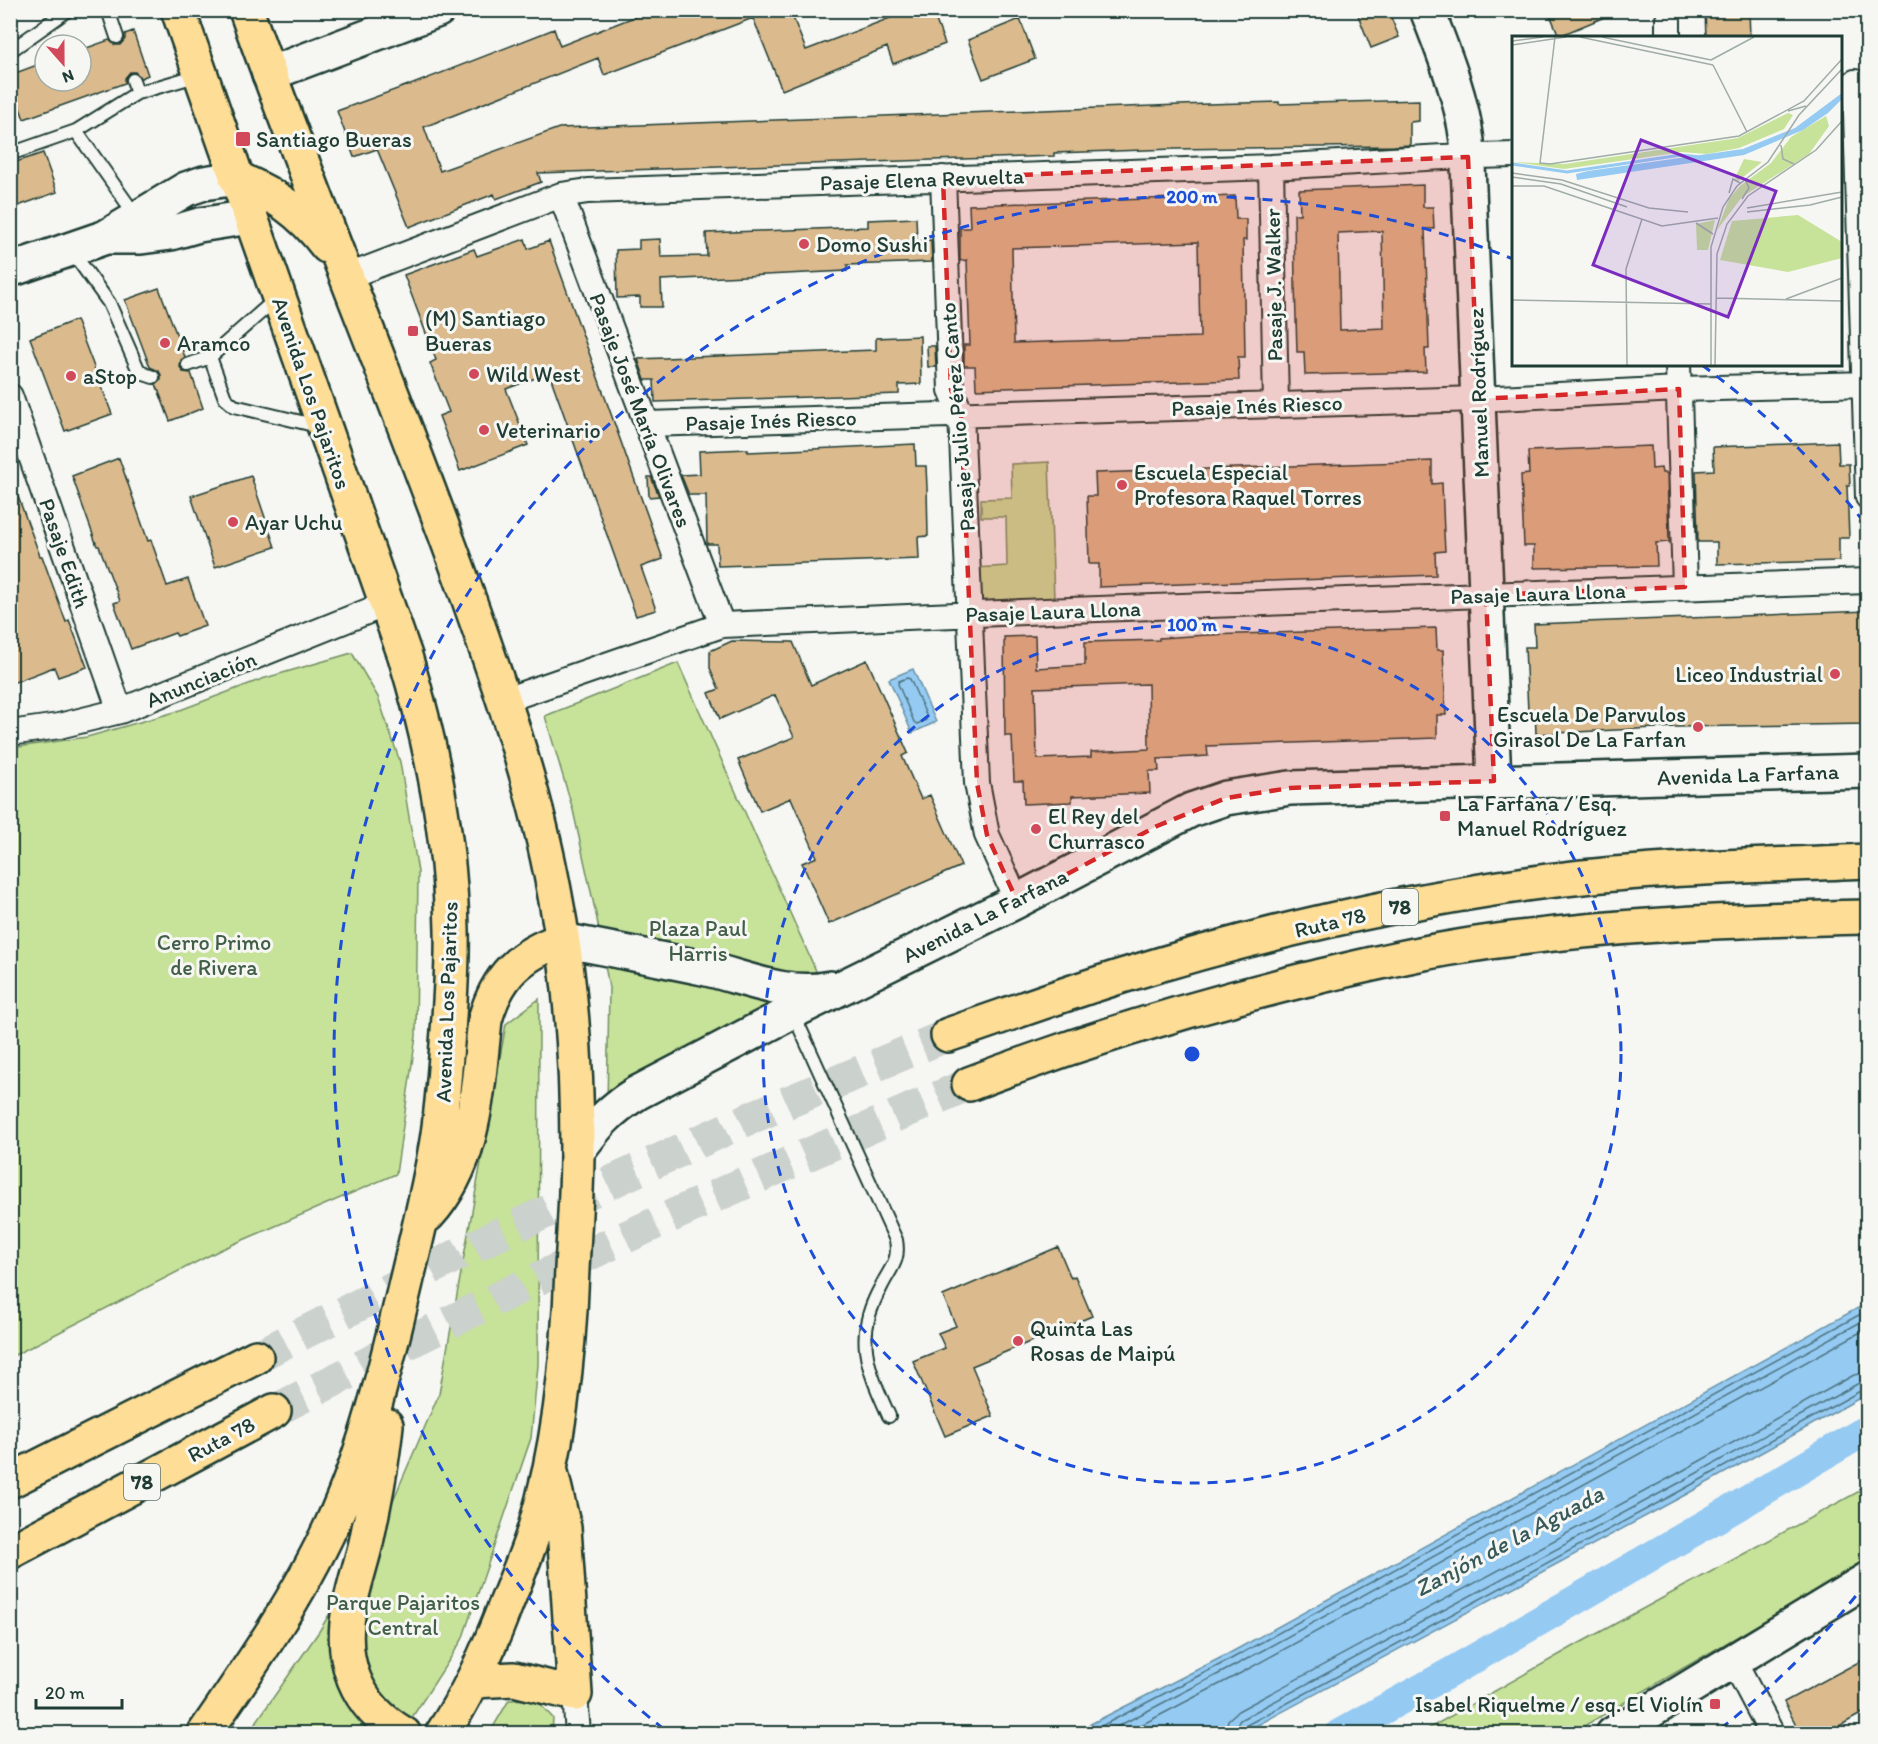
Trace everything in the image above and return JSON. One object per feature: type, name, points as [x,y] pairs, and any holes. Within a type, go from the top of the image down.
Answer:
[{"type":"main road","name":"Avenida Los Pajaritos","points":[[178,10],[421,709],[444,824],[452,929],[450,1010],[441,1117],[429,1188],[390,1348],[360,1455],[315,1557],[264,1644],[204,1734]]},
{"type":"main road","points":[[246,10],[344,272],[420,464],[473,612],[541,828],[555,891],[562,940],[571,1025],[577,1152],[566,1377],[535,1528],[495,1635],[473,1681],[442,1734]]},
{"type":"main road","points":[[236,178],[276,197],[295,210],[312,226],[344,272]]},
{"type":"main road","name":"Ruta 78","points":[[948,1035],[1120,976],[1251,940],[1406,905],[1532,883],[1600,876],[1670,870],[1868,861]]},
{"type":"main road","name":"78","points":[[969,1084],[1051,1052],[1166,1016],[1398,958],[1564,933],[1696,922],[1868,917]]},
{"type":"main road","points":[[419,1225],[437,1206],[464,1155],[475,1111],[485,1020],[496,989],[514,967],[539,947],[562,940]]},
{"type":"main road","points":[[390,1348],[383,1448],[368,1535],[350,1605],[347,1648],[351,1672],[365,1701],[383,1720],[404,1734]]},
{"type":"main road","points":[[10,1481],[256,1357]]},
{"type":"main road","name":"Ruta 78","points":[[10,1552],[274,1411]]},
{"type":"main road","points":[[473,1681],[514,1679],[575,1694],[564,1528],[549,1467]]},
{"type":"street","points":[[269,74],[438,10]]},
{"type":"street","name":"Manuel Rodríguez","points":[[1427,10],[1459,96],[1465,124],[1468,157],[1494,782]]},
{"type":"street","points":[[1855,82],[1849,147],[1863,218],[1868,497]]},
{"type":"street","name":"Pasaje Elena Revuelta","points":[[344,272],[561,195],[588,191],[1270,167],[1512,155]]},
{"type":"street","name":"Pasaje J. Walker","points":[[1270,167],[1276,404]]},
{"type":"street","points":[[10,270],[106,237],[186,189],[204,183],[236,178]]},
{"type":"street","name":"Pasaje Julio Pérez Canto","points":[[943,178],[951,390],[961,414],[977,783],[981,812],[995,854],[1017,900]]},
{"type":"street","name":"Pasaje José María Olivares","points":[[561,195],[722,625]]},
{"type":"street","points":[[106,237],[141,237],[171,233],[200,225],[250,217]]},
{"type":"street","points":[[1678,366],[1685,587]]},
{"type":"street","name":"Pasaje Inés Riesco","points":[[647,424],[1478,399],[1679,389],[1866,384]]},
{"type":"street","name":"Pasaje Edith","points":[[10,396],[120,711]]},
{"type":"street","name":"Pasaje Laura Llona","points":[[502,701],[722,625],[1868,581]]},
{"type":"street","name":"Anunciación","points":[[10,733],[59,726],[120,711],[386,604]]},
{"type":"street","name":"Avenida La Farfana","points":[[577,1152],[597,1124],[615,1106],[792,1012],[1017,900],[1157,826],[1191,810],[1226,798],[1290,788],[1868,771]]},
{"type":"street","name":"Avenida La Farfana","points":[[562,940],[706,969],[787,990],[815,992],[846,985]]},
{"type":"street","points":[[1613,1734],[1868,1579]]},
{"type":"street","points":[[1733,1660],[1772,1734]]},
{"type":"street","points":[[575,1694],[578,1734]]},
{"type":"lane","points":[[10,51],[69,10]]},
{"type":"lane","points":[[108,10],[117,37]]},
{"type":"lane","points":[[10,154],[76,132],[135,87],[199,75]]},
{"type":"lane","points":[[76,132],[136,217]]},
{"type":"lane","points":[[71,249],[108,303],[138,369],[153,377]]},
{"type":"lane","points":[[188,365],[210,357],[278,297]]},
{"type":"lane","points":[[210,357],[225,398],[234,406],[324,428]]},
{"type":"lane","points":[[792,1012],[896,1240],[897,1258],[869,1310],[865,1335],[865,1351],[889,1416]]},
{"type":"highlighted area","points":[[1468,157],[1478,399],[1679,389],[1685,587],[1486,595],[1494,781],[1290,788],[1226,798],[1157,826],[1017,901],[987,835],[977,783],[961,414],[951,390],[943,178]]},
{"type":"green space","points":[[1049,462],[1054,598],[976,601],[975,568],[1007,566],[1006,517],[981,517],[981,499],[1012,498],[1011,464]]},
{"type":"green space","name":"Cerro Primo de Rivera","points":[[352,653],[378,697],[400,762],[418,872],[416,1036],[396,1174],[220,1250],[11,1357],[11,748],[87,737],[175,712],[262,679]]},
{"type":"green space","name":"Plaza Paul Harris","points":[[678,663],[821,982],[607,1108],[609,988],[597,919],[573,810],[545,716]]},
{"type":"green space","name":"Parque Pajaritos Central","points":[[539,999],[538,1365],[531,1438],[462,1640],[402,1733],[248,1734],[320,1630],[382,1526],[439,1394],[506,1024]]},
{"type":"green space","points":[[1867,1487],[1867,1561],[1572,1733],[1419,1734],[1578,1644]]},
{"type":"green space","points":[[535,1699],[553,1718],[552,1733],[489,1734],[509,1700]]},
{"type":"water","points":[[913,669],[936,722],[912,733],[889,679]]},
{"type":"water","name":"Zanjón de la Aguada","points":[[1867,1303],[1867,1394],[1685,1495],[1243,1733],[1073,1733],[1228,1654]]},
{"type":"building","points":[[652,10],[790,10],[806,50],[911,10],[932,10],[945,44],[893,64],[887,47],[782,90],[753,18],[604,75],[598,58],[424,127],[440,171],[559,128],[1208,104],[1419,100],[1419,121],[1410,122],[1410,145],[1394,146],[1175,149],[1054,153],[1054,156],[538,173],[541,182],[496,199],[494,194],[409,227],[377,149],[354,157],[337,111],[554,29],[560,46]]},
{"type":"building","points":[[1356,10],[1388,10],[1399,37],[1371,48]]},
{"type":"building","points":[[1548,10],[1619,10],[1619,11],[1559,36]]},
{"type":"building","points":[[1705,10],[1749,10],[1750,36],[1706,36]]},
{"type":"building","points":[[1020,19],[1035,59],[983,79],[968,40]]},
{"type":"building","points":[[133,31],[148,75],[141,78],[135,72],[130,72],[125,78],[125,83],[24,119],[10,81],[10,75],[33,66],[33,93],[93,93],[93,46],[109,40],[115,45],[120,45],[125,39],[125,34]]},
{"type":"building","points":[[43,153],[57,192],[18,206],[10,184],[10,164]]},
{"type":"building","points":[[1423,185],[1423,207],[1433,207],[1434,229],[1425,229],[1429,349],[1425,349],[1426,372],[1305,375],[1304,352],[1297,352],[1294,214],[1300,214],[1299,190]],"holes":[[[1382,231],[1384,328],[1340,330],[1338,233]]]},
{"type":"building","points":[[1235,196],[1236,219],[1246,219],[1246,240],[1243,240],[1245,357],[1238,357],[1239,380],[976,389],[975,366],[964,366],[964,345],[970,345],[967,260],[960,261],[960,228],[970,228],[969,205]],"holes":[[[1198,242],[1200,337],[1014,343],[1012,248]]]},
{"type":"building","points":[[916,218],[917,241],[931,240],[932,262],[847,265],[847,271],[661,280],[662,307],[640,307],[640,297],[617,298],[616,250],[639,249],[639,240],[660,239],[661,257],[707,256],[706,233],[868,227],[868,220]]},
{"type":"building","points":[[525,239],[528,249],[549,241],[663,559],[641,567],[656,610],[636,616],[549,373],[506,389],[528,445],[460,471],[439,416],[449,412],[430,363],[436,360],[404,275],[474,249],[477,256]]},
{"type":"building","points":[[159,288],[185,357],[181,360],[180,367],[183,372],[191,373],[203,408],[170,421],[156,384],[161,380],[161,375],[159,371],[150,367],[125,300]]},
{"type":"building","name":"aStop","points":[[76,320],[112,414],[65,431],[30,338]]},
{"type":"building","points":[[920,336],[921,384],[899,385],[899,394],[655,402],[654,380],[645,380],[638,359],[876,350],[876,338]]},
{"type":"building","points":[[927,346],[935,346],[936,367],[928,367]]},
{"type":"building","points":[[1838,442],[1839,464],[1849,464],[1850,486],[1847,486],[1849,538],[1839,538],[1839,561],[1717,564],[1717,542],[1698,542],[1696,471],[1714,470],[1713,447]]},
{"type":"building","points":[[915,444],[916,466],[926,466],[927,488],[928,536],[918,537],[919,559],[718,566],[717,544],[707,544],[706,495],[689,495],[681,475],[700,474],[699,451],[748,449],[748,452]]},
{"type":"building","points":[[1651,446],[1652,469],[1661,468],[1662,473],[1667,473],[1669,542],[1656,543],[1657,566],[1534,568],[1534,546],[1524,546],[1521,475],[1529,474],[1528,451]]},
{"type":"building","points":[[119,458],[148,541],[151,540],[167,586],[188,579],[205,626],[177,636],[175,633],[131,649],[114,603],[120,601],[72,476]]},
{"type":"building","points":[[1432,461],[1432,484],[1442,483],[1445,551],[1435,552],[1436,575],[1099,587],[1099,564],[1089,564],[1087,496],[1096,496],[1095,473]]},
{"type":"building","name":"Ayar Uchu","points":[[251,476],[275,547],[215,567],[191,496]]},
{"type":"building","points":[[648,477],[651,477],[659,496],[649,497]]},
{"type":"building","points":[[10,483],[13,483],[66,622],[69,620],[87,667],[58,677],[54,667],[10,684]]},
{"type":"building","points":[[1868,611],[1868,724],[1676,727],[1536,734],[1535,711],[1528,711],[1525,647],[1535,647],[1534,624]]},
{"type":"building","points":[[1436,628],[1437,650],[1443,650],[1446,715],[1437,715],[1437,738],[1207,746],[1208,756],[1158,759],[1159,771],[1149,771],[1150,793],[1072,796],[1072,802],[1024,804],[1023,781],[1014,781],[1012,736],[1005,736],[1004,637],[1035,636],[1036,668],[1085,665],[1085,642],[1159,640],[1159,638]],"holes":[[[1148,684],[1149,749],[1091,752],[1091,757],[1037,759],[1035,688]]]},
{"type":"building","points":[[732,641],[793,642],[811,685],[867,660],[908,753],[902,756],[921,799],[930,795],[961,866],[829,924],[802,863],[817,857],[791,798],[760,811],[738,760],[794,737],[775,695],[720,719],[709,693],[719,689],[710,668],[710,651]]},
{"type":"building","name":"Quinta Las Rosas de Maipú","points":[[1058,1247],[1071,1278],[1075,1276],[1092,1316],[972,1366],[993,1416],[945,1436],[913,1361],[945,1348],[938,1333],[956,1326],[943,1296]]},
{"type":"building","points":[[1868,1657],[1868,1710],[1825,1734],[1801,1734],[1784,1702]]},
{"type":"waterway","points":[[1339,1734],[1451,1672],[1868,1429]]},
{"type":"tunnel","points":[[256,1357],[505,1231],[755,1116],[948,1035]]},
{"type":"tunnel","points":[[274,1411],[600,1249],[969,1084]]},
{"type":"place","name":"Santiago Bueras","points":[[243,139]]},
{"type":"place","name":"Domo Sushi","points":[[804,244]]},
{"type":"place","name":"(M) Santiago Bueras","points":[[413,331]]},
{"type":"place","name":"Aramco","points":[[165,343]]},
{"type":"place","name":"Wild West","points":[[474,374]]},
{"type":"place","name":"aStop","points":[[71,376]]},
{"type":"place","name":"Veterinario","points":[[484,430]]},
{"type":"place","name":"Escuela Especial Profesora Raquel Torres","points":[[1122,485]]},
{"type":"place","name":"Ayar Uchu","points":[[233,522]]},
{"type":"place","name":"Liceo Industrial","points":[[1835,674]]},
{"type":"place","name":"Escuela De Parvulos Girasol De La Farfan","points":[[1698,727]]},
{"type":"place","name":"La Farfana / Esq. Manuel Rodríguez","points":[[1445,816]]},
{"type":"place","name":"El Rey del Churrasco","points":[[1036,829]]},
{"type":"place","name":"Quinta Las Rosas de Maipú","points":[[1018,1341]]},
{"type":"place","name":"Isabel Riquelme / esq. El Violín","points":[[1715,1704]]}]
